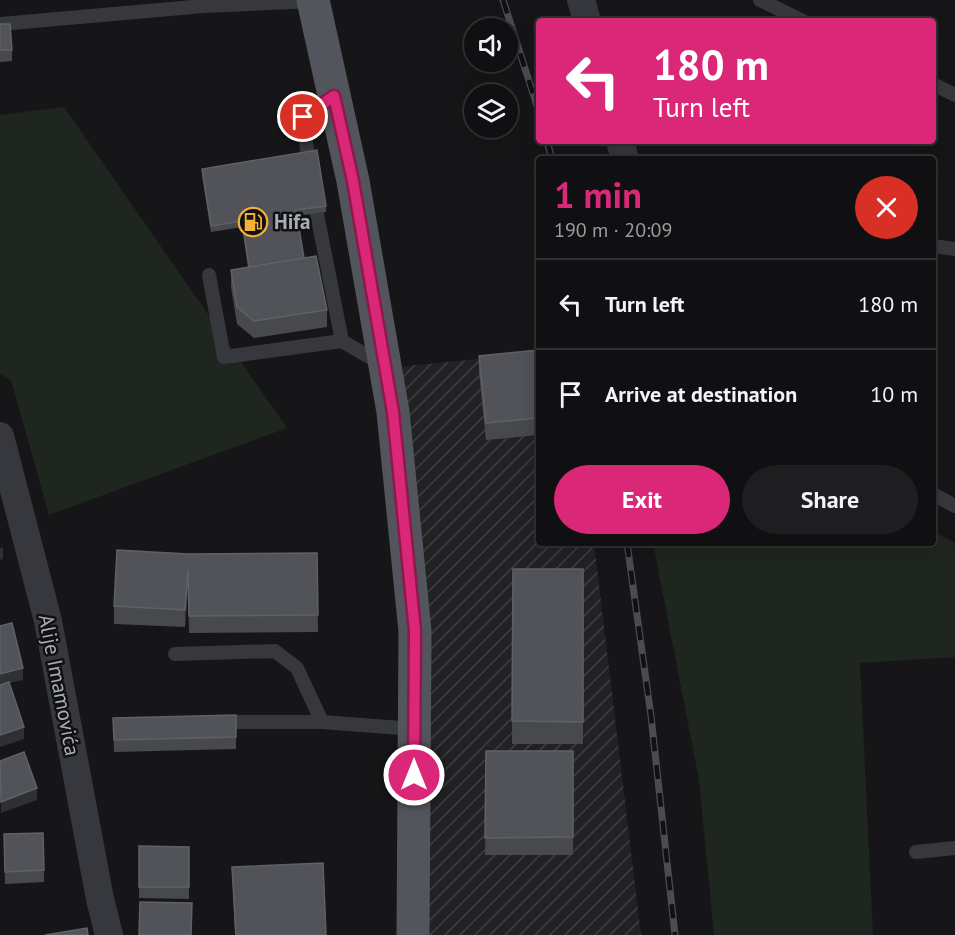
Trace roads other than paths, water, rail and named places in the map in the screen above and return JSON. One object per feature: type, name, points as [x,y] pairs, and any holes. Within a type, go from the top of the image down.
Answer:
[{"type":"main road","points":[[314,1],[387,368],[415,631],[413,935]]},
{"type":"street","points":[[581,0],[586,18]]},
{"type":"street","name":"Alije Imamovića","points":[[0,436],[48,621],[100,899],[109,935]]},
{"type":"lane","points":[[760,0],[797,18]]},
{"type":"lane","points":[[0,24],[204,6],[314,1]]},
{"type":"lane","points":[[936,86],[955,95]]},
{"type":"lane","points":[[308,158],[303,117],[334,96]]},
{"type":"lane","points":[[317,214],[342,341]]},
{"type":"lane","points":[[936,246],[955,249]]},
{"type":"lane","points":[[209,275],[224,357],[342,341],[387,368]]},
{"type":"lane","points":[[936,496],[955,506]]},
{"type":"lane","points":[[175,654],[275,651],[297,668],[322,722]]},
{"type":"lane","points":[[204,722],[322,722],[414,729]]},
{"type":"lane","points":[[916,852],[955,848]]},
{"type":"railway","points":[[503,0],[536,103]]},
{"type":"railway","points":[[548,144],[551,156]]},
{"type":"railway","points":[[627,546],[651,716],[675,935]]},
{"type":"place","name":"Hifa","points":[[253,222]]}]
